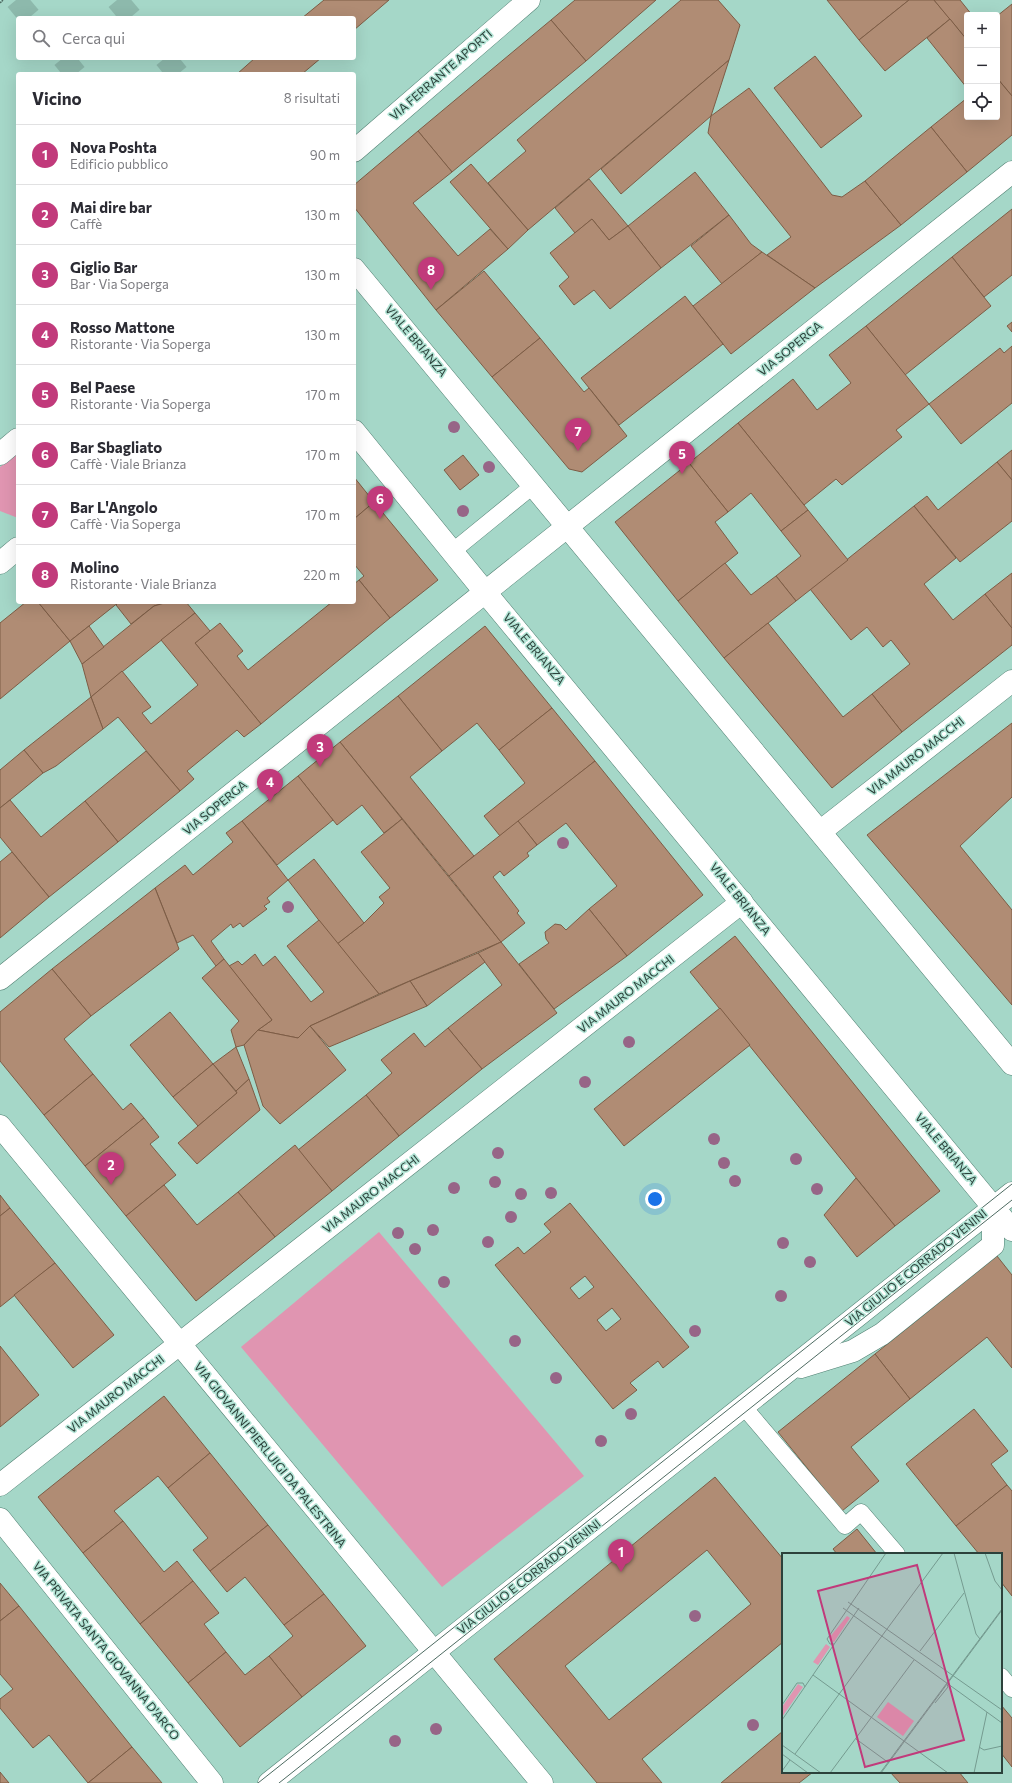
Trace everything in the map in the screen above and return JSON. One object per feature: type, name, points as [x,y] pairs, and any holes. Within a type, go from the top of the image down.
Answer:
[{"type":"street","name":"VIA FERRANTE APORTI","points":[[356,148],[528,0]]},
{"type":"street","name":"VIA SOPERGA","points":[[567,527],[1012,172]]},
{"type":"street","name":"VIALE BRIANZA","points":[[356,271],[821,831],[1012,1064]]},
{"type":"street","name":"VIALE BRIANZA","points":[[356,433],[485,592],[1012,1230]]},
{"type":"street","points":[[0,454],[16,441]]},
{"type":"street","points":[[485,592],[567,527]]},
{"type":"street","points":[[0,543],[16,544]]},
{"type":"street","points":[[0,564],[16,550]]},
{"type":"street","name":"VIA SOPERGA","points":[[0,979],[485,592]]},
{"type":"street","name":"VIA MAURO MACCHI","points":[[821,831],[1012,681]]},
{"type":"street","name":"VIA MAURO MACCHI","points":[[0,1485],[742,902]]},
{"type":"street","name":"VIA GIOVANNI PIERLUIGI DA PALESTRINA","points":[[0,1126],[433,1653],[542,1783]]},
{"type":"street","points":[[993,1207],[1012,1193]]},
{"type":"street","name":"VIA GIULIO E CORRADO VENINI","points":[[788,1371],[853,1351],[882,1334],[993,1245],[993,1207]]},
{"type":"street","name":"VIA GIULIO E CORRADO VENINI","points":[[269,1783],[993,1207]]},
{"type":"street","name":"VIA PRIVATA SANTA GIOVANNA D'ARCO","points":[[0,1519],[212,1783]]},
{"type":"lane","points":[[453,551],[534,485]]},
{"type":"lane","points":[[743,1406],[845,1526],[861,1512],[896,1553]]},
{"type":"lane","points":[[1002,1677],[1012,1689]]},
{"type":"shaded area","points":[[16,454],[16,517],[0,511],[0,467]]},
{"type":"shaded area","points":[[379,1232],[584,1476],[442,1587],[241,1347]]},
{"type":"building","points":[[324,0],[389,0],[356,28],[356,16],[304,16]]},
{"type":"building","points":[[575,0],[656,0],[586,61],[551,20]]},
{"type":"building","points":[[681,0],[718,0],[740,25],[729,60],[528,230],[488,183],[526,151],[517,140]]},
{"type":"building","points":[[827,0],[909,0],[859,40]]},
{"type":"building","points":[[909,0],[934,0],[950,19],[885,71],[859,40]]},
{"type":"building","points":[[934,0],[960,0],[970,12],[964,12],[964,36]]},
{"type":"building","points":[[1012,4],[1012,96],[1000,82],[1000,14]]},
{"type":"building","points":[[950,19],[964,36],[964,84],[927,38]]},
{"type":"building","points":[[551,20],[586,61],[452,172],[418,131]]},
{"type":"building","points":[[815,56],[862,116],[821,148],[774,88]]},
{"type":"building","points":[[253,60],[319,60],[304,72],[239,72]]},
{"type":"building","points":[[729,60],[711,116],[621,194],[601,169]]},
{"type":"building","points":[[1000,82],[1012,96],[1012,135],[967,172],[931,127],[964,100],[964,120],[1000,120]]},
{"type":"building","points":[[749,88],[832,195],[842,197],[865,181],[901,225],[815,288],[767,255],[791,237],[708,133],[711,116]]},
{"type":"building","points":[[931,127],[967,172],[901,225],[865,181]]},
{"type":"building","points":[[418,131],[452,172],[413,203],[458,256],[490,229],[508,249],[436,310],[356,210],[356,183]]},
{"type":"building","points":[[471,164],[528,230],[508,249],[450,182]]},
{"type":"building","points":[[695,172],[729,215],[661,268],[628,226]]},
{"type":"building","points":[[589,179],[628,226],[609,240],[592,219],[575,233],[555,208]]},
{"type":"building","points":[[1012,209],[1012,275],[984,297],[952,257]]},
{"type":"building","points":[[729,215],[751,244],[762,252],[722,284],[691,246]]},
{"type":"building","points":[[592,219],[609,240],[628,226],[661,268],[610,309],[594,290],[574,305],[559,286],[569,277],[550,253]]},
{"type":"building","points":[[762,252],[815,288],[731,354],[693,306]]},
{"type":"building","points":[[952,257],[991,306],[905,375],[866,326]]},
{"type":"building","points":[[484,271],[540,338],[492,377],[436,310]]},
{"type":"building","points":[[685,296],[723,344],[619,425],[581,378]]},
{"type":"building","points":[[1012,322],[1012,332],[1007,326]]},
{"type":"building","points":[[866,326],[929,404],[896,430],[902,437],[842,485],[836,479],[804,505],[738,423],[793,379],[817,410],[851,383],[829,355]]},
{"type":"building","points":[[540,338],[584,392],[589,388],[627,436],[582,472],[569,469],[492,377]]},
{"type":"building","points":[[1012,346],[1012,403],[961,444],[929,404],[1000,348],[1004,353]]},
{"type":"building","points":[[738,423],[808,510],[781,531],[751,493],[728,512],[689,463]]},
{"type":"building","points":[[1012,450],[1012,480],[997,462]]},
{"type":"building","points":[[463,455],[479,475],[460,490],[444,470]]},
{"type":"building","points":[[997,462],[1012,480],[1012,521],[960,562],[914,506],[927,496],[938,510]]},
{"type":"building","points":[[689,463],[728,512],[715,522],[738,553],[678,601],[615,522]]},
{"type":"building","points":[[356,480],[374,502],[356,517]]},
{"type":"building","points":[[374,502],[438,580],[390,618],[359,580],[364,576],[356,566],[356,517]]},
{"type":"building","points":[[914,506],[956,558],[924,584],[953,620],[985,594],[1012,628],[1012,645],[902,732],[872,694],[910,664],[891,640],[883,647],[867,627],[851,640],[810,589]]},
{"type":"building","points":[[808,510],[848,560],[796,601],[776,576],[801,556],[781,531]]},
{"type":"building","points":[[725,563],[751,595],[776,576],[796,601],[724,658],[678,601]]},
{"type":"building","points":[[1012,573],[1012,628],[985,594]]},
{"type":"building","points":[[359,580],[390,618],[261,724],[195,643],[220,623],[243,651],[237,656],[248,670],[330,604],[356,604],[356,582]]},
{"type":"building","points":[[24,604],[40,604],[70,641],[0,699],[0,623]]},
{"type":"building","points":[[40,604],[116,604],[70,641]]},
{"type":"building","points":[[161,604],[154,606],[131,624],[116,605]]},
{"type":"building","points":[[161,604],[188,604],[195,613],[91,697],[82,664],[154,606]]},
{"type":"building","points":[[195,613],[210,631],[195,643],[261,724],[244,737],[237,730],[187,771],[194,779],[180,791],[118,717],[103,729],[91,697],[122,671],[151,707],[142,713],[151,724],[198,685],[161,640]]},
{"type":"building","points":[[768,623],[843,717],[872,694],[902,732],[832,788],[724,658]]},
{"type":"building","points":[[89,626],[104,647],[82,664],[70,641]]},
{"type":"building","points":[[485,626],[552,708],[499,750],[477,723],[442,751],[398,696]]},
{"type":"building","points":[[398,696],[442,751],[410,777],[474,856],[449,876],[340,742]]},
{"type":"building","points":[[91,697],[103,729],[56,766],[43,773],[24,750]]},
{"type":"building","points":[[552,708],[595,761],[500,836],[484,816],[525,783],[499,750]]},
{"type":"building","points":[[1012,723],[1012,797],[960,846],[1012,910],[1012,1005],[867,835]]},
{"type":"building","points":[[340,742],[402,819],[384,833],[362,805],[337,825],[298,776]]},
{"type":"building","points":[[24,750],[43,773],[0,808],[0,770]]},
{"type":"building","points":[[146,751],[180,791],[118,842],[85,801]]},
{"type":"building","points":[[595,761],[703,895],[627,956],[589,909],[617,886],[566,823],[537,845],[518,821]]},
{"type":"building","points":[[298,776],[333,820],[277,865],[242,821]]},
{"type":"building","points":[[10,800],[41,837],[85,801],[118,842],[49,897],[0,837],[0,808]]},
{"type":"building","points":[[402,819],[501,942],[379,994],[337,944],[364,923],[384,903],[379,897],[390,888],[361,852]]},
{"type":"building","points":[[242,821],[288,880],[267,898],[270,902],[264,906],[267,909],[243,927],[240,923],[233,928],[231,924],[211,941],[224,959],[216,966],[193,935],[177,943],[155,888],[185,865],[193,875],[233,842],[226,833]]},
{"type":"building","points":[[518,821],[537,845],[527,853],[529,856],[504,876],[500,871],[493,877],[519,911],[517,913],[525,923],[501,942],[449,876]]},
{"type":"building","points":[[12,852],[49,897],[0,938],[0,862]]},
{"type":"building","points":[[314,859],[364,923],[337,944],[288,880]]},
{"type":"building","points":[[155,888],[179,949],[91,1016],[52,969]]},
{"type":"building","points":[[589,909],[627,956],[554,1009],[519,964],[549,943],[546,939],[545,932],[555,924],[561,925],[566,930]]},
{"type":"building","points":[[319,920],[379,994],[310,1026],[298,1038],[258,1030],[272,1020],[229,966],[238,961],[242,965],[255,954],[263,966],[275,956],[311,1002],[324,992],[287,946]]},
{"type":"building","points":[[735,936],[940,1191],[895,1226],[690,972]]},
{"type":"building","points":[[501,942],[557,1013],[482,1069],[448,1028],[502,985],[478,953]]},
{"type":"building","points":[[478,953],[485,962],[427,1006],[410,981]]},
{"type":"building","points":[[224,959],[272,1020],[258,1030],[244,1045],[236,1047],[231,1030],[239,1021],[202,978]]},
{"type":"building","points":[[52,969],[91,1016],[64,1039],[93,1074],[44,1115],[0,1061],[0,1012]]},
{"type":"building","points":[[410,981],[427,1006],[329,1047],[310,1026]]},
{"type":"building","points":[[720,1008],[750,1045],[624,1146],[594,1109]]},
{"type":"building","points":[[170,1012],[213,1064],[173,1097],[130,1045]]},
{"type":"building","points":[[310,1026],[346,1070],[280,1124],[263,1106],[244,1045],[258,1030],[298,1038]]},
{"type":"building","points":[[448,1028],[482,1069],[399,1136],[366,1095],[392,1073],[381,1060],[414,1033],[425,1047]]},
{"type":"building","points":[[236,1047],[249,1079],[236,1091],[213,1064]]},
{"type":"building","points":[[213,1064],[237,1093],[198,1126],[173,1097]]},
{"type":"building","points":[[93,1074],[123,1110],[131,1103],[144,1118],[85,1166],[44,1115]]},
{"type":"building","points":[[249,1079],[260,1110],[197,1164],[178,1143],[237,1093],[236,1091]]},
{"type":"building","points":[[366,1095],[399,1136],[332,1191],[298,1150]]},
{"type":"building","points":[[144,1118],[159,1137],[150,1144],[176,1175],[126,1216],[85,1166]]},
{"type":"building","points":[[295,1145],[332,1191],[275,1237],[238,1192]]},
{"type":"building","points":[[856,1178],[895,1226],[857,1257],[824,1215]]},
{"type":"building","points":[[164,1185],[197,1225],[238,1192],[275,1237],[196,1301],[126,1216]]},
{"type":"building","points":[[0,1195],[10,1208],[0,1216]]},
{"type":"building","points":[[570,1203],[689,1347],[663,1368],[658,1361],[630,1383],[637,1390],[613,1409],[495,1265],[518,1247],[524,1254],[551,1232],[544,1224]],"holes":[[[585,1276],[594,1287],[579,1299],[570,1288]],[[612,1308],[621,1319],[606,1331],[597,1320]]]},
{"type":"building","points":[[10,1208],[55,1263],[0,1307],[0,1216]]},
{"type":"building","points":[[997,1256],[1012,1275],[1012,1368],[987,1337],[910,1399],[875,1354]]},
{"type":"building","points":[[55,1263],[114,1335],[73,1368],[14,1295]]},
{"type":"building","points":[[0,1346],[39,1395],[0,1427]]},
{"type":"building","points":[[875,1354],[910,1399],[851,1447],[879,1481],[842,1511],[778,1432]]},
{"type":"building","points":[[164,1396],[210,1453],[168,1488],[158,1476],[114,1511],[123,1521],[83,1553],[38,1497]]},
{"type":"building","points":[[974,1409],[1008,1451],[991,1464],[1007,1485],[956,1526],[906,1464]]},
{"type":"building","points":[[210,1453],[268,1525],[210,1571],[193,1550],[208,1538],[168,1488]]},
{"type":"building","points":[[715,1477],[782,1558],[782,1643],[642,1759],[662,1783],[597,1783],[494,1659]],"holes":[[[707,1550],[751,1604],[609,1720],[565,1666]]]},
{"type":"building","points":[[1007,1485],[1012,1491],[1012,1596],[1002,1583],[1002,1553],[978,1553],[956,1526]]},
{"type":"building","points":[[123,1521],[164,1572],[177,1561],[193,1581],[140,1624],[83,1553]]},
{"type":"building","points":[[268,1525],[324,1594],[284,1625],[245,1577],[227,1592],[210,1571]]},
{"type":"building","points":[[857,1529],[876,1553],[836,1553],[833,1549]]},
{"type":"building","points":[[193,1581],[219,1613],[204,1624],[226,1652],[188,1683],[140,1624]]},
{"type":"building","points":[[0,1583],[19,1606],[0,1621]]},
{"type":"building","points":[[324,1594],[366,1646],[302,1697],[269,1656],[293,1636],[284,1625]]},
{"type":"building","points":[[19,1606],[132,1747],[88,1783],[49,1735],[33,1748],[0,1708],[0,1699],[13,1689],[0,1674],[0,1621]]},
{"type":"building","points":[[226,1652],[245,1675],[269,1656],[302,1697],[240,1747],[188,1683]]},
{"type":"building","points":[[1002,1706],[1012,1718],[1012,1767],[1002,1754]]},
{"type":"building","points":[[782,1732],[782,1773],[812,1773],[799,1783],[721,1783]]},
{"type":"building","points":[[132,1747],[162,1783],[88,1783]]},
{"type":"building","points":[[0,1772],[9,1783],[0,1783]]},
{"type":"building","points":[[891,1773],[960,1773],[968,1783],[900,1783]]},
{"type":"tunnel","points":[[16,0],[29,16]]},
{"type":"tunnel","points":[[117,0],[130,16]]},
{"type":"tunnel","points":[[65,60],[74,72]]},
{"type":"tunnel","points":[[167,60],[176,72]]},
{"type":"tram line","points":[[258,1783],[1012,1184]]},
{"type":"tram line","points":[[279,1783],[1012,1200]]},
{"type":"place","name":"Molino","points":[[431,290]]},
{"type":"place","name":"Bar L'Angolo","points":[[578,451]]},
{"type":"place","name":"Bel Paese","points":[[682,474]]},
{"type":"place","name":"Bar Sbagliato","points":[[380,519]]},
{"type":"place","name":"Giglio Bar","points":[[320,767]]},
{"type":"place","name":"Rosso Mattone","points":[[270,802]]},
{"type":"place","name":"Mai dire bar","points":[[111,1185]]},
{"type":"place","name":"Nova Poshta","points":[[621,1572]]}]
